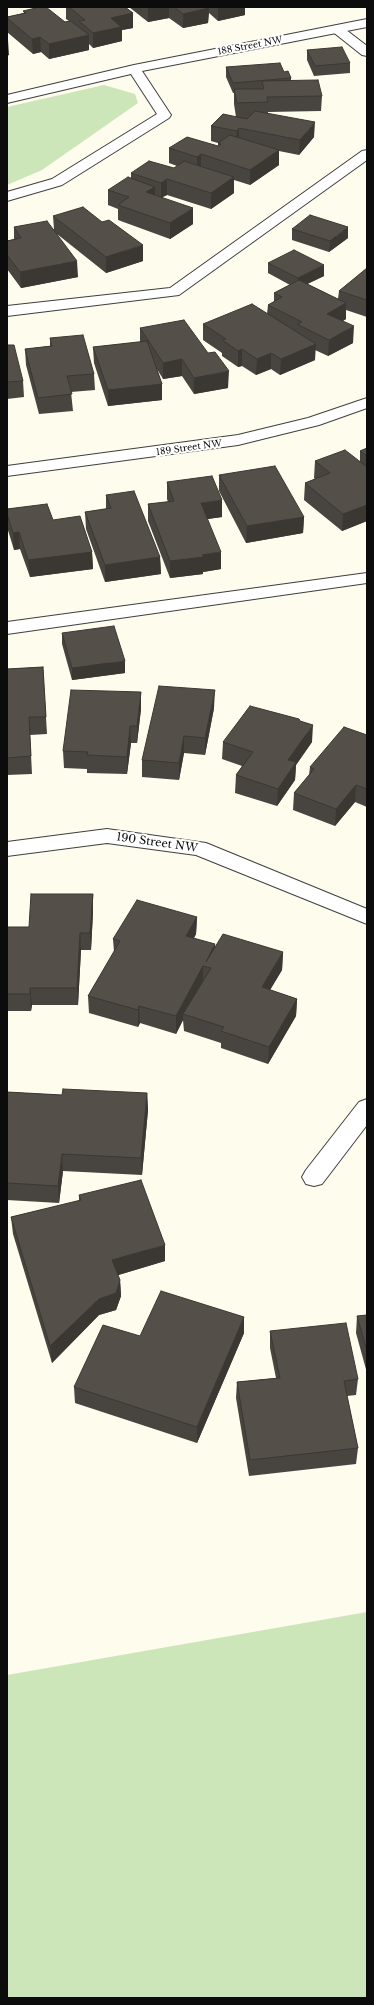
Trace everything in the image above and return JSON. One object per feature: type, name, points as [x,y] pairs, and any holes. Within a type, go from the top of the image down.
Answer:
[{"type":"street","name":"188 Street NW","points":[[7,99],[134,69],[367,23]]},
{"type":"street","points":[[336,29],[367,52]]},
{"type":"street","points":[[7,197],[57,182],[164,115],[134,69]]},
{"type":"street","points":[[7,311],[174,292],[367,154]]},
{"type":"street","name":"189 Street NW","points":[[7,471],[181,449],[238,440],[313,422],[367,403]]},
{"type":"street","points":[[7,628],[367,578]]},
{"type":"street","name":"190 Street NW","points":[[7,849],[107,836],[199,848],[367,916]]},
{"type":"street","points":[[314,1177],[367,1108]]},
{"type":"green space","points":[[104,85],[135,94],[138,103],[42,170],[7,185],[7,107]]},
{"type":"green space","points":[[367,1612],[367,1998],[7,1998],[7,1675]]},
{"type":"building","points":[[46,7],[65,22],[71,21],[89,35],[49,44],[40,37],[32,39],[7,18],[26,13],[23,11]]},
{"type":"building","points":[[69,7],[125,7],[133,13],[111,18],[121,27],[93,33],[79,21],[85,20]]},
{"type":"building","points":[[174,7],[207,7],[209,8],[183,14]]},
{"type":"building","points":[[342,47],[350,63],[315,66],[307,50]]},
{"type":"building","points":[[280,63],[284,72],[288,71],[291,78],[233,83],[226,67]]},
{"type":"building","points":[[318,80],[322,96],[267,97],[268,102],[237,103],[234,89],[264,89],[262,81]]},
{"type":"building","points":[[255,111],[315,122],[300,140],[239,128],[237,131],[211,126],[223,114],[247,119]]},
{"type":"building","points":[[230,135],[279,150],[250,170],[201,154],[197,157],[169,148],[187,137],[218,146],[221,144],[218,143]]},
{"type":"building","points":[[149,161],[174,168],[184,161],[234,177],[211,193],[167,179],[161,183],[131,173]]},
{"type":"building","points":[[128,177],[155,187],[146,192],[193,208],[170,223],[118,205],[129,197],[108,190]]},
{"type":"building","points":[[83,207],[102,222],[109,220],[143,245],[106,257],[53,216]]},
{"type":"building","points":[[310,215],[348,227],[330,241],[292,229]]},
{"type":"building","points":[[47,221],[77,261],[20,272],[7,255],[7,241],[21,238],[14,227]]},
{"type":"building","points":[[294,250],[324,265],[298,278],[268,263]]},
{"type":"building","points":[[367,268],[367,300],[339,291]]},
{"type":"building","points":[[299,280],[346,303],[327,314],[354,326],[329,340],[297,324],[302,322],[268,305],[282,297],[274,293]]},
{"type":"building","points":[[252,304],[316,344],[281,359],[271,353],[257,359],[242,349],[238,351],[222,340],[226,339],[203,324]]},
{"type":"building","points":[[184,320],[208,353],[215,352],[229,371],[194,378],[182,359],[163,363],[140,328]]},
{"type":"building","points":[[83,335],[94,374],[67,376],[72,394],[38,398],[25,349],[52,346],[50,338]]},
{"type":"building","points":[[147,341],[162,384],[108,390],[93,347]]},
{"type":"building","points":[[7,345],[14,345],[23,381],[7,382]]},
{"type":"building","points":[[367,448],[367,456],[360,451]]},
{"type":"building","points":[[345,450],[367,467],[367,505],[343,514],[305,483],[330,473],[315,461]]},
{"type":"building","points":[[275,466],[304,517],[247,526],[219,475]]},
{"type":"building","points":[[212,476],[222,500],[201,503],[221,552],[202,555],[204,557],[170,561],[148,504],[174,501],[167,482]]},
{"type":"building","points":[[134,491],[160,557],[105,565],[85,512],[111,508],[106,495]]},
{"type":"building","points":[[47,504],[53,520],[80,516],[92,552],[28,560],[19,532],[13,533],[7,514],[7,509]]},
{"type":"building","points":[[114,626],[125,661],[72,668],[62,633]]},
{"type":"building","points":[[43,667],[46,717],[29,717],[31,756],[7,758],[7,669]]},
{"type":"building","points":[[159,686],[215,690],[205,738],[184,736],[179,763],[142,760]]},
{"type":"building","points":[[71,690],[141,692],[137,726],[130,726],[127,757],[87,755],[88,752],[63,751]]},
{"type":"building","points":[[250,706],[299,719],[300,721],[313,725],[288,760],[296,762],[278,789],[236,775],[253,752],[223,742]]},
{"type":"building","points":[[344,727],[367,735],[367,789],[356,785],[336,809],[294,793],[314,769],[310,767]]},
{"type":"building","points":[[31,894],[93,894],[90,933],[80,933],[77,988],[30,988],[30,994],[7,994],[7,927],[29,927]]},
{"type":"building","points":[[137,900],[197,917],[186,936],[215,944],[206,962],[223,934],[283,952],[262,987],[297,999],[269,1047],[221,1031],[224,1027],[183,1014],[211,968],[203,966],[176,1016],[139,1006],[138,1010],[88,996],[120,941],[113,939]]},
{"type":"building","points":[[63,1089],[147,1093],[141,1158],[62,1154],[58,1186],[7,1183],[7,1092],[62,1095]]},
{"type":"building","points":[[141,1180],[165,1245],[112,1260],[120,1280],[116,1293],[99,1299],[50,1346],[11,1217],[81,1200],[79,1195]]},
{"type":"building","points":[[161,1291],[244,1317],[197,1427],[74,1387],[103,1325],[140,1336]]},
{"type":"building","points":[[367,1315],[367,1351],[357,1316]]},
{"type":"building","points":[[346,1323],[358,1379],[344,1381],[358,1448],[250,1460],[237,1382],[280,1378],[270,1331]]}]
